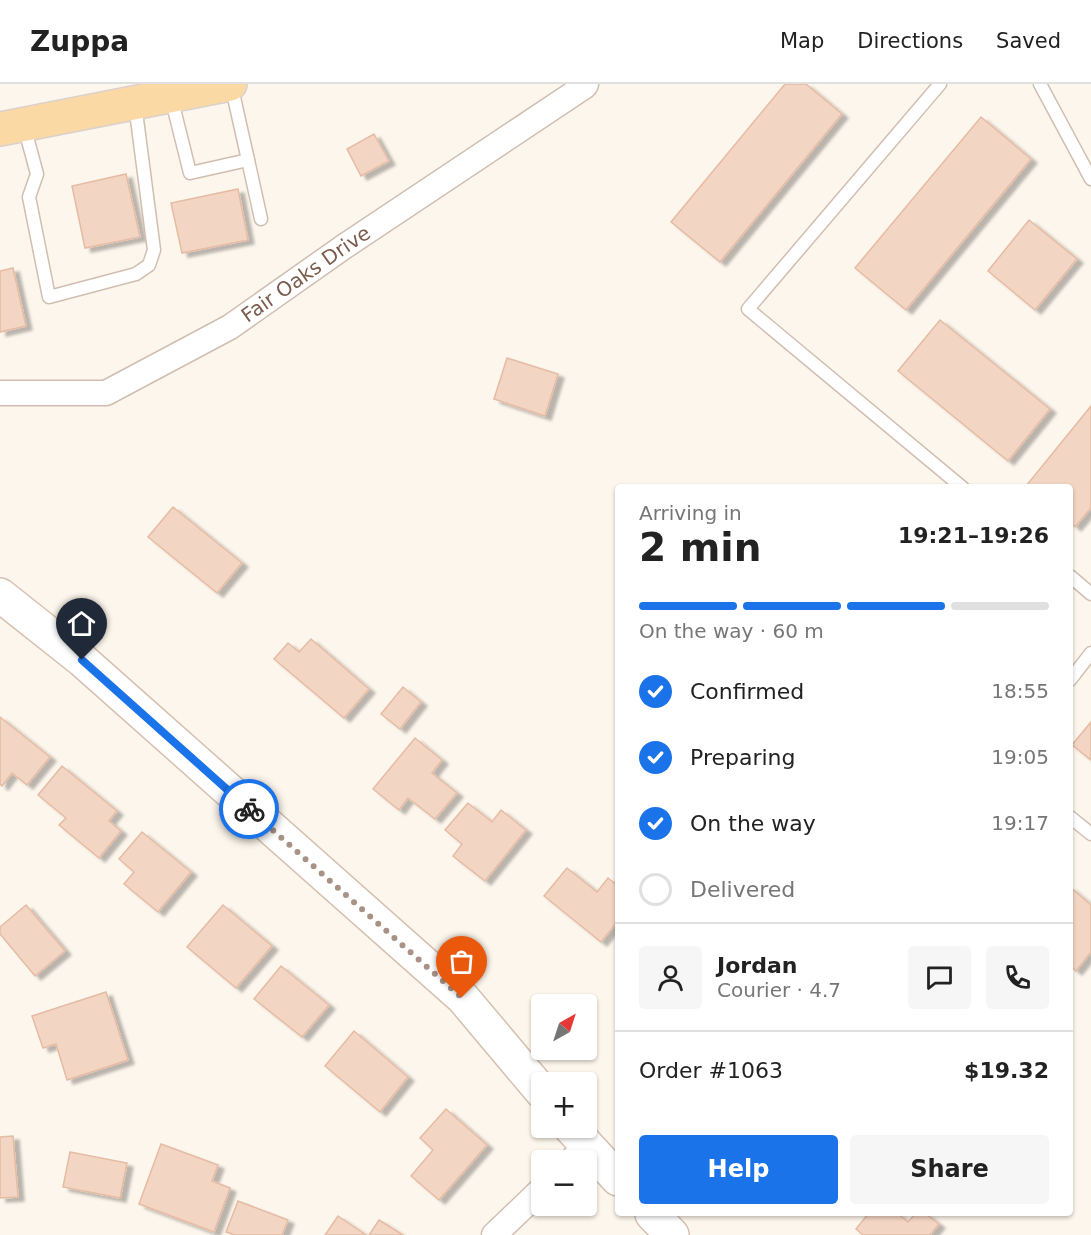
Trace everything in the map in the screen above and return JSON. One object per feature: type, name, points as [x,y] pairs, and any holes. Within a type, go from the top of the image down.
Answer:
[{"type":"main road","points":[[12,127],[134,94],[171,96],[231,84]]},
{"type":"street","name":"Fair Oaks Drive","points":[[0,393],[106,393],[230,327],[345,246],[585,87],[586,84]]},
{"type":"street","points":[[0,596],[82,660],[462,998],[531,1079]]},
{"type":"street","points":[[576,1145],[615,1177]]},
{"type":"street","points":[[494,1235],[531,1200]]},
{"type":"street","points":[[654,1216],[672,1235]]},
{"type":"lane","points":[[231,84],[261,219]]},
{"type":"lane","points":[[940,84],[748,309],[958,484]]},
{"type":"lane","points":[[1040,84],[1091,179]]},
{"type":"lane","points":[[12,127],[37,174],[29,197],[49,297],[136,274],[149,265],[154,250],[134,94]]},
{"type":"lane","points":[[171,96],[190,173],[248,160]]},
{"type":"lane","points":[[1073,579],[1091,594]]},
{"type":"lane","points":[[1073,676],[1091,653]]},
{"type":"lane","points":[[1073,819],[1091,834]]},
{"type":"building","points":[[785,84],[806,84],[842,114],[720,262],[671,222]]},
{"type":"building","points":[[981,117],[1031,159],[906,310],[855,268]]},
{"type":"building","points":[[374,134],[389,161],[361,176],[347,149]]},
{"type":"building","points":[[126,174],[140,237],[85,248],[72,186]]},
{"type":"building","points":[[238,189],[248,240],[182,253],[171,203]]},
{"type":"building","points":[[1029,220],[1077,259],[1035,310],[988,271]]},
{"type":"building","points":[[13,268],[26,326],[0,332],[0,271]]},
{"type":"building","points":[[940,320],[1050,409],[1008,461],[898,371]]},
{"type":"building","points":[[507,358],[558,374],[545,416],[494,399]]},
{"type":"building","points":[[1091,406],[1091,508],[1075,527],[1073,525],[1073,484],[1028,484]]},
{"type":"building","points":[[173,507],[242,563],[217,593],[148,537]]},
{"type":"building","points":[[311,639],[369,689],[344,718],[274,659],[288,643],[299,652]]},
{"type":"building","points":[[403,687],[421,702],[400,729],[381,714]]},
{"type":"building","points":[[0,717],[50,757],[27,785],[12,773],[2,786],[0,784]]},
{"type":"building","points":[[1091,722],[1091,760],[1073,744]]},
{"type":"building","points":[[415,738],[442,760],[432,773],[457,793],[435,819],[408,798],[399,810],[373,789]]},
{"type":"building","points":[[62,766],[117,811],[109,821],[121,831],[99,858],[59,825],[66,818],[38,795]]},
{"type":"building","points":[[468,803],[492,822],[501,810],[526,830],[485,881],[453,856],[462,844],[445,830]]},
{"type":"building","points":[[142,832],[191,872],[158,912],[124,884],[134,872],[119,859]]},
{"type":"building","points":[[567,868],[597,892],[608,878],[615,884],[615,925],[601,942],[544,896]]},
{"type":"building","points":[[1073,890],[1091,905],[1091,952],[1076,971],[1073,968]]},
{"type":"building","points":[[26,905],[65,951],[35,976],[0,934],[0,927]]},
{"type":"building","points":[[223,905],[272,946],[236,988],[187,947]]},
{"type":"building","points":[[281,966],[329,1005],[302,1037],[254,999]]},
{"type":"building","points":[[106,992],[128,1060],[67,1080],[56,1044],[43,1048],[32,1016]]},
{"type":"building","points":[[354,1031],[408,1077],[380,1112],[325,1066]]},
{"type":"building","points":[[446,1109],[487,1145],[439,1200],[411,1176],[433,1150],[420,1138]]},
{"type":"building","points":[[13,1136],[18,1197],[0,1198],[0,1137]]},
{"type":"building","points":[[161,1144],[218,1165],[212,1181],[230,1188],[214,1232],[139,1204]]},
{"type":"building","points":[[70,1152],[127,1163],[120,1198],[63,1187]]},
{"type":"building","points":[[238,1201],[288,1220],[282,1235],[235,1235],[226,1232]]},
{"type":"building","points":[[338,1216],[366,1235],[325,1235]]},
{"type":"building","points":[[866,1216],[900,1216],[908,1222],[913,1216],[929,1216],[939,1224],[930,1235],[863,1235],[856,1229]]},
{"type":"building","points":[[379,1220],[403,1235],[369,1235]]},
{"type":"way so far","points":[[249,809],[462,998]]},
{"type":"route","points":[[82,660],[249,809]]}]
